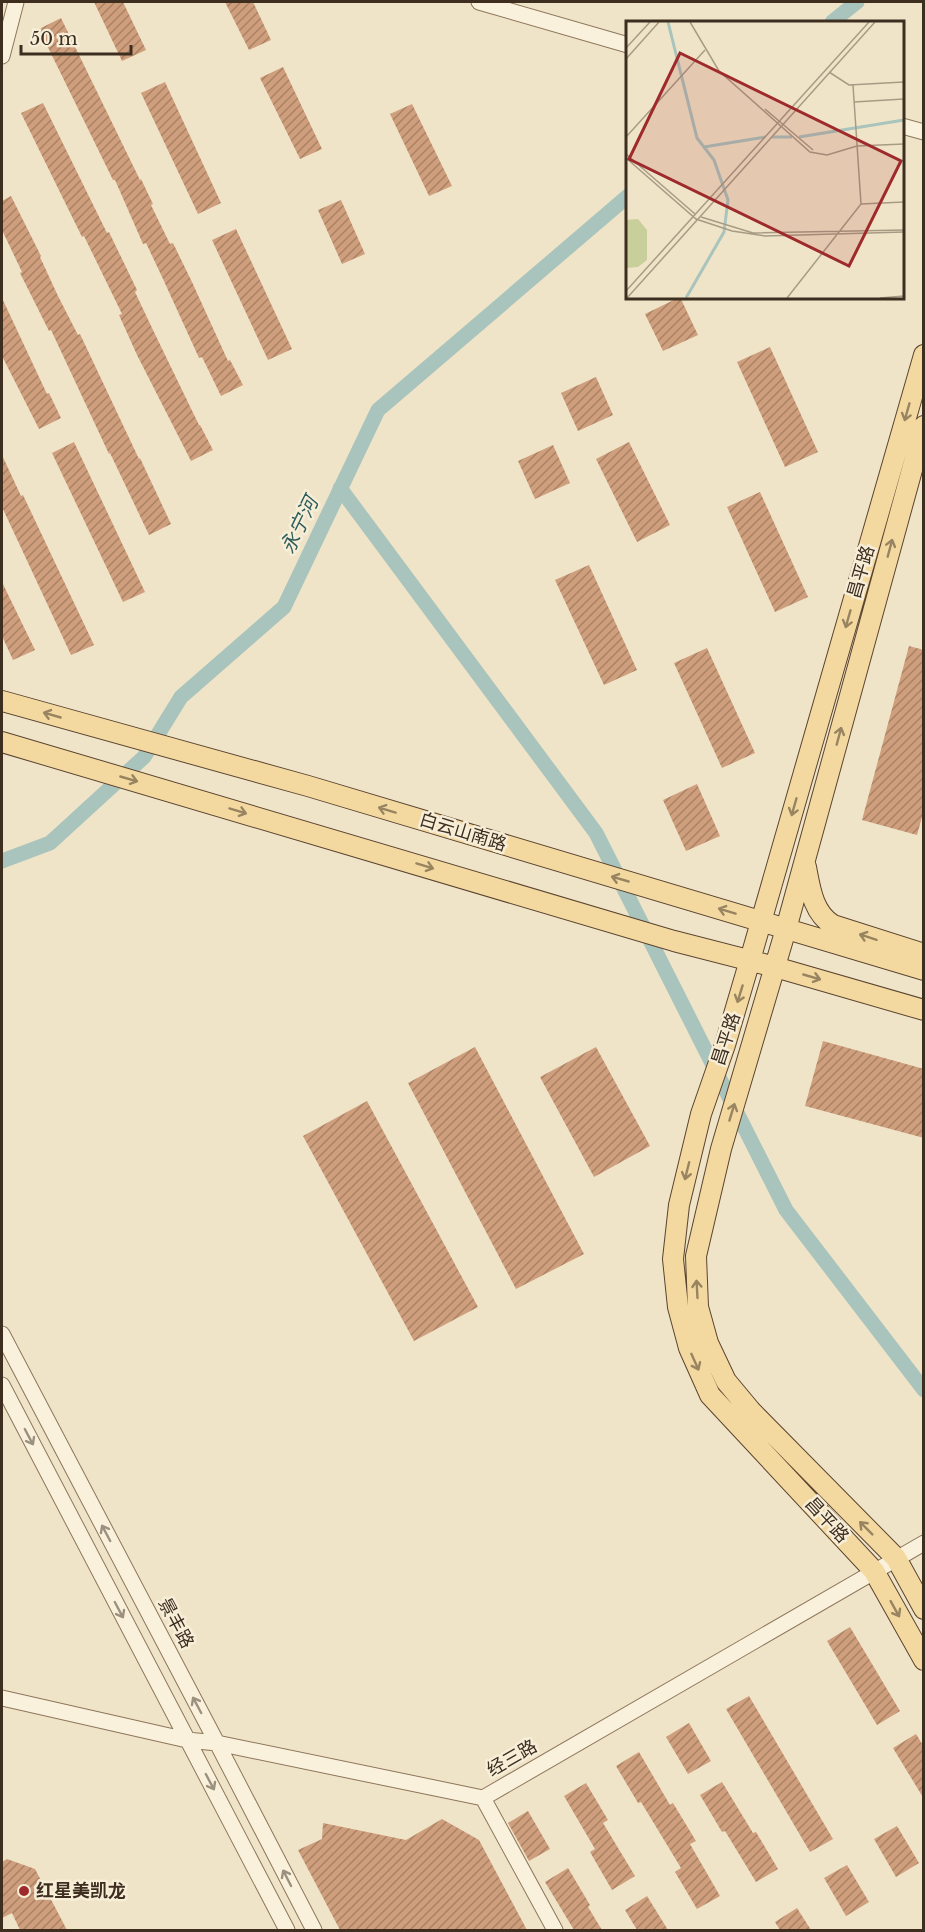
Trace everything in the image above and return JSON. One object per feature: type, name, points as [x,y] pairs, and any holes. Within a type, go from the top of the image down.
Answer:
[{"type":"main road","name":"昌平路","points":[[924,356],[725,1045],[701,1114],[679,1205],[673,1260],[678,1307],[689,1348],[710,1395],[874,1571],[924,1660]]},
{"type":"main road","name":"昌平路","points":[[924,426],[786,929],[721,1149],[696,1256],[698,1307],[708,1343],[726,1381],[751,1412],[896,1558],[924,1609]]},
{"type":"main road","name":"白云山南路","points":[[2,701],[308,786],[924,970]]},
{"type":"main road","points":[[2,742],[674,941],[750,960],[924,1010]]},
{"type":"main road","points":[[805,861],[811,896],[824,920],[833,926],[924,954]]},
{"type":"street","points":[[2,56],[16,2]]},
{"type":"street","points":[[479,2],[626,44]]},
{"type":"street","points":[[904,126],[924,132]]},
{"type":"street","name":"景丰路","points":[[2,1335],[314,1930]]},
{"type":"street","points":[[2,1385],[287,1930]]},
{"type":"street","name":"经三路","points":[[2,1698],[188,1740],[217,1743],[483,1798],[924,1543]]},
{"type":"street","points":[[483,1798],[555,1930]]},
{"type":"building","points":[[94,2],[123,2],[146,50],[122,61]]},
{"type":"building","points":[[225,2],[253,2],[271,40],[249,50]]},
{"type":"building","points":[[61,18],[141,179],[170,244],[173,243],[192,282],[228,361],[230,360],[243,385],[221,396],[202,357],[199,358],[146,243],[143,244],[115,180],[39,29]]},
{"type":"building","points":[[283,67],[322,149],[300,159],[260,78]]},
{"type":"building","points":[[165,82],[221,203],[198,214],[141,93]]},
{"type":"building","points":[[43,103],[107,233],[109,232],[153,330],[213,450],[191,461],[137,355],[119,315],[122,314],[84,236],[82,237],[21,113]]},
{"type":"building","points":[[412,104],[452,186],[429,196],[390,114]]},
{"type":"building","points":[[11,196],[171,524],[149,535],[51,330],[49,331],[20,273],[22,272],[2,230],[2,201]]},
{"type":"building","points":[[341,200],[365,254],[342,264],[318,210]]},
{"type":"building","points":[[236,229],[292,349],[268,360],[212,240]]},
{"type":"building","points":[[2,298],[47,394],[49,393],[61,418],[39,429],[2,356]]},
{"type":"building","points":[[680,298],[698,335],[663,351],[645,314]]},
{"type":"building","points":[[770,347],[818,452],[785,467],[737,362]]},
{"type":"building","points":[[596,377],[613,415],[578,431],[561,393]]},
{"type":"building","points":[[74,442],[145,592],[123,602],[52,453]]},
{"type":"building","points":[[629,442],[670,525],[637,542],[596,459]]},
{"type":"building","points":[[553,445],[570,483],[535,499],[518,461]]},
{"type":"building","points":[[2,455],[94,645],[71,655],[2,507]]},
{"type":"building","points":[[760,492],[808,597],[775,612],[727,507]]},
{"type":"building","points":[[589,565],[637,670],[604,685],[555,580]]},
{"type":"building","points":[[2,582],[35,650],[13,660],[2,636]]},
{"type":"building","points":[[909,646],[924,650],[924,810],[917,835],[862,820]]},
{"type":"building","points":[[707,648],[755,753],[722,768],[674,663]]},
{"type":"building","points":[[697,784],[720,836],[686,851],[663,800]]},
{"type":"building","points":[[823,1041],[924,1069],[924,1138],[805,1106]]},
{"type":"building","points":[[475,1047],[584,1254],[516,1289],[408,1083]]},
{"type":"building","points":[[596,1047],[650,1146],[594,1177],[540,1077]]},
{"type":"building","points":[[367,1101],[478,1307],[414,1341],[303,1136]]},
{"type":"building","points":[[850,1627],[900,1711],[877,1725],[827,1641]]},
{"type":"building","points":[[749,1696],[833,1839],[810,1852],[726,1709]]},
{"type":"building","points":[[689,1723],[711,1761],[688,1774],[666,1737]]},
{"type":"building","points":[[916,1734],[924,1747],[924,1799],[893,1748]]},
{"type":"building","points":[[639,1752],[670,1805],[673,1803],[696,1841],[690,1844],[720,1896],[697,1909],[675,1872],[681,1868],[616,1766]]},
{"type":"building","points":[[722,1782],[778,1869],[756,1882],[700,1795]]},
{"type":"building","points":[[586,1783],[608,1820],[603,1823],[635,1876],[612,1890],[590,1852],[595,1849],[564,1796]]},
{"type":"building","points":[[528,1811],[550,1849],[529,1861],[508,1823]]},
{"type":"building","points":[[442,1819],[479,1840],[527,1930],[340,1930],[298,1850],[322,1839],[323,1823],[406,1840]]},
{"type":"building","points":[[897,1826],[919,1863],[896,1877],[874,1839]]},
{"type":"building","name":"红星美凯龙","points":[[7,1859],[35,1869],[67,1930],[20,1930],[12,1913],[2,1918],[2,1862]]},
{"type":"building","points":[[847,1865],[869,1902],[846,1916],[824,1878]]},
{"type":"building","points":[[568,1868],[602,1930],[574,1930],[545,1882]]},
{"type":"building","points":[[647,1896],[668,1930],[637,1930],[625,1910]]},
{"type":"building","points":[[797,1908],[811,1930],[780,1930],[775,1922]]},
{"type":"waterway","name":"永宁河","points":[[833,21],[857,2]]},
{"type":"waterway","name":"永宁河","points":[[2,861],[50,843],[144,757],[181,697],[284,607],[378,410],[626,198]]},
{"type":"waterway","points":[[340,488],[596,833],[786,1210],[924,1390]]},
{"type":"place","name":"红星美凯龙","points":[[24,1891]]}]
